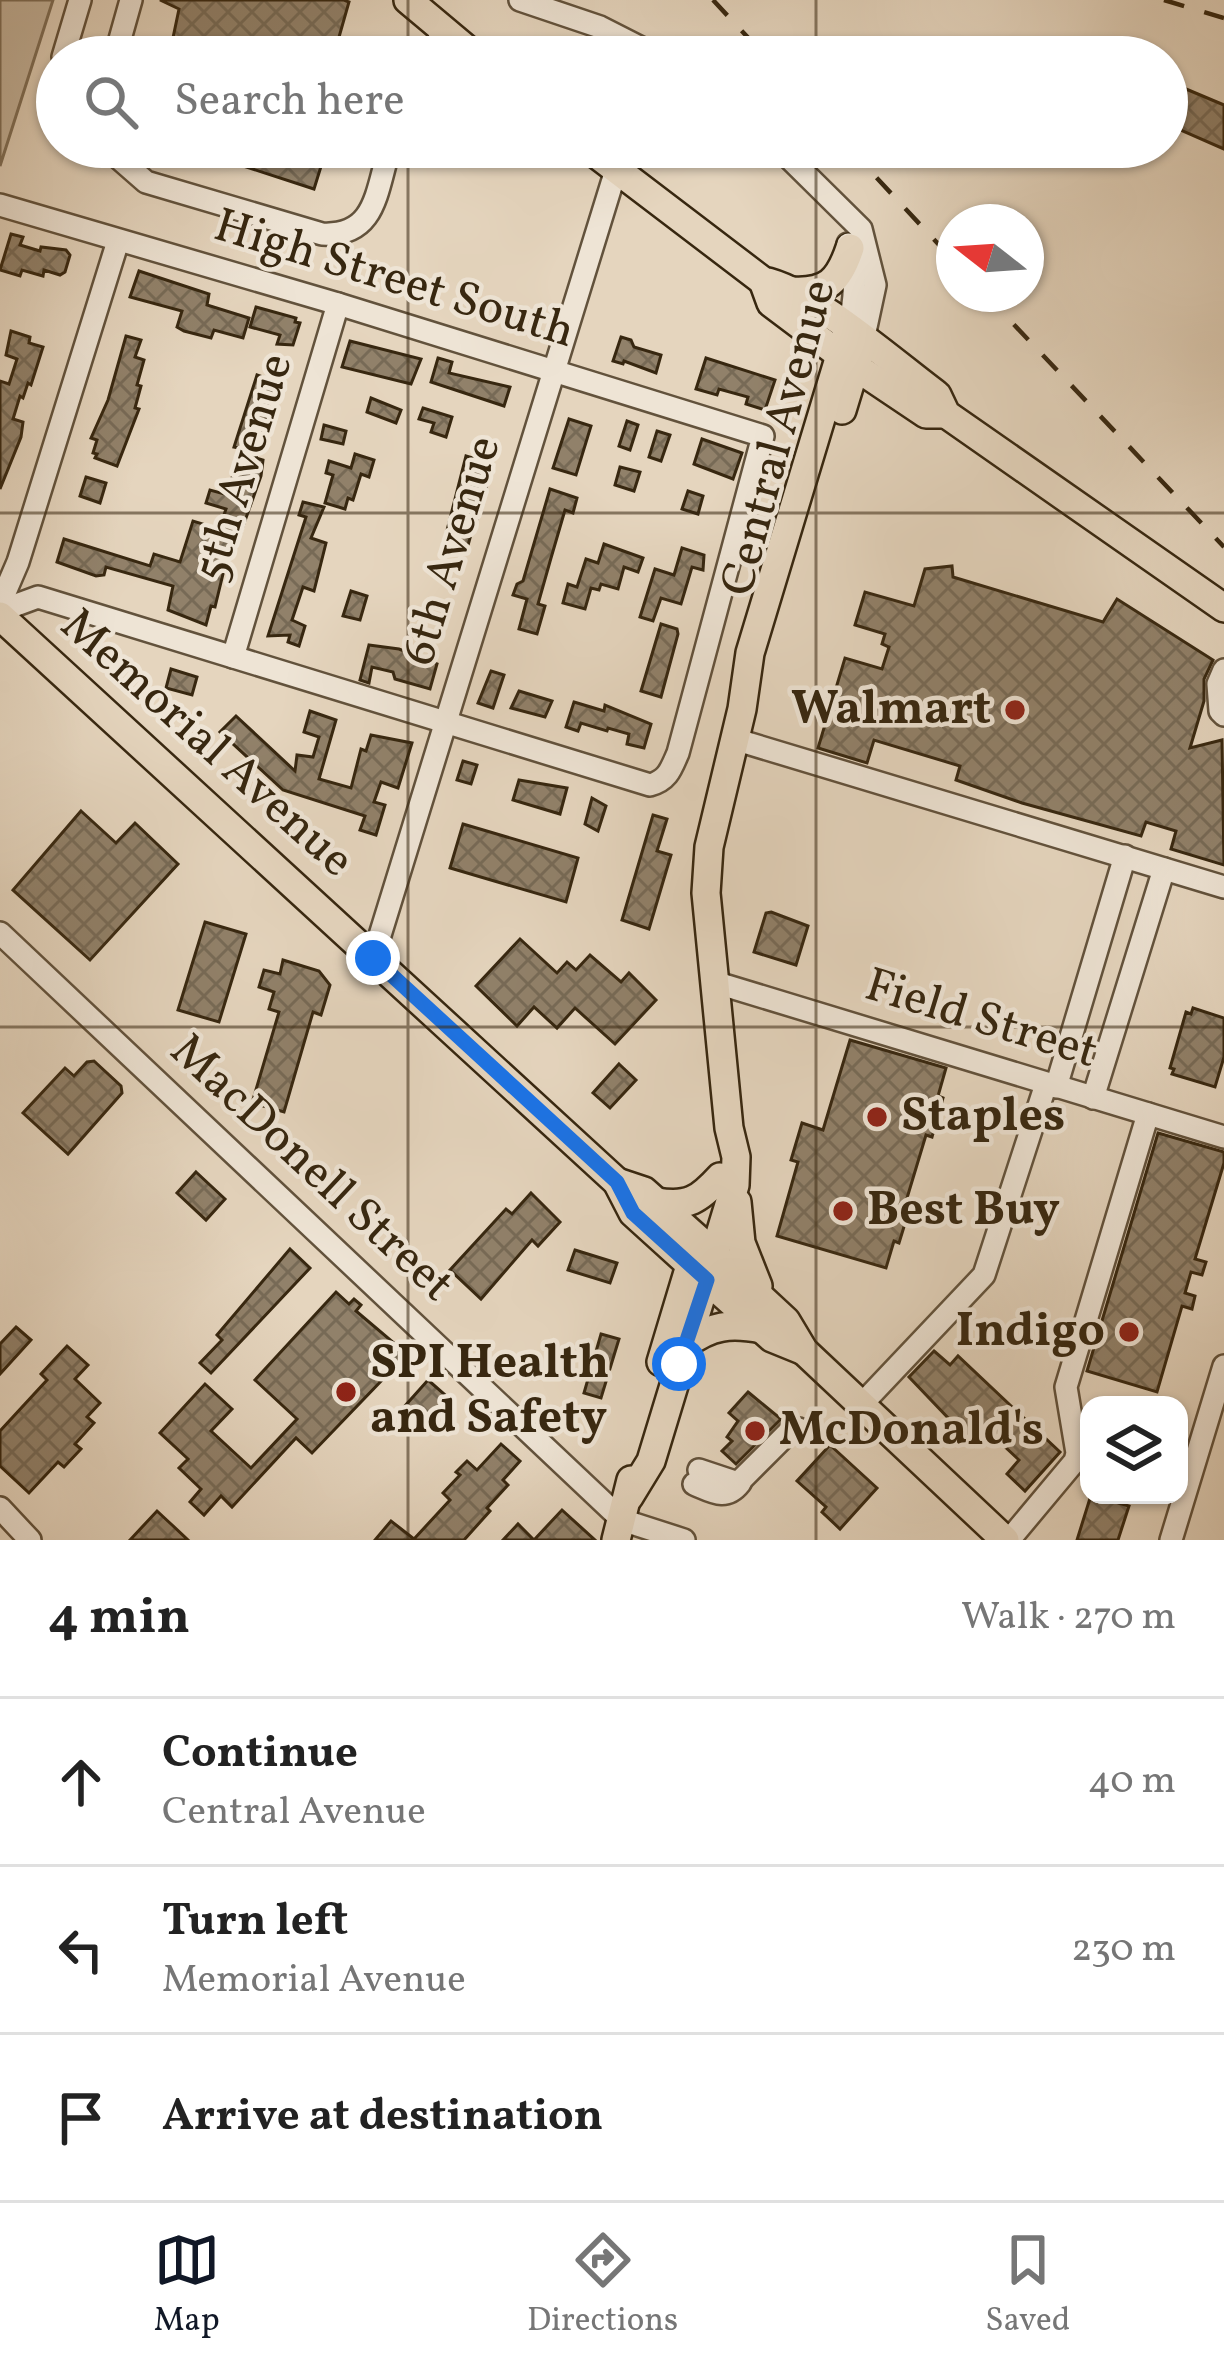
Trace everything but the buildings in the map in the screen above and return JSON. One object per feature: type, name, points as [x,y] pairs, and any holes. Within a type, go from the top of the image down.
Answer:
[{"type":"main road","points":[[409,0],[450,36]]},
{"type":"main road","points":[[613,168],[763,281],[792,291],[820,290],[832,284],[850,248]]},
{"type":"main road","points":[[763,281],[771,302],[938,395],[946,414],[1224,608]]},
{"type":"main road","points":[[792,291],[852,348]]},
{"type":"main road","name":"Central Avenue","points":[[622,1519],[634,1455],[728,1181],[729,1128],[706,870],[750,653],[852,348]]},
{"type":"main road","name":"Memorial Avenue","points":[[0,610],[617,1182],[633,1213],[703,1260],[768,1319],[786,1321],[804,1351],[1007,1540]]},
{"type":"main road","points":[[657,1202],[684,1206],[728,1181],[746,1260],[768,1319],[722,1325],[686,1344]]},
{"type":"main road","name":"Memorial Avenue","points":[[617,1182],[644,1191],[657,1202],[703,1260]]},
{"type":"main road","name":"Central Avenue","points":[[622,1519],[650,1461],[686,1344],[703,1260]]},
{"type":"street","points":[[69,36],[80,0]]},
{"type":"street","points":[[121,36],[131,0]]},
{"type":"street","points":[[520,0],[618,36]]},
{"type":"street","points":[[442,36],[445,32]]},
{"type":"street","points":[[130,168],[146,182],[322,234],[340,235],[355,232],[365,221],[383,168]]},
{"type":"street","name":"Central Avenue","points":[[799,168],[862,230],[870,255],[875,285],[852,348]]},
{"type":"street","name":"6th Avenue","points":[[373,958],[616,170]]},
{"type":"street","name":"Central Avenue","points":[[830,199],[850,248],[855,301],[852,348]]},
{"type":"street","name":"High Street South","points":[[0,205],[764,436],[670,772],[655,783],[444,720]]},
{"type":"street","points":[[0,610],[118,241]]},
{"type":"street","name":"5th Avenue","points":[[232,657],[338,304]]},
{"type":"street","points":[[0,610],[38,597],[444,720]]},
{"type":"street","points":[[1224,670],[1218,684],[1224,715]]},
{"type":"street","points":[[734,740],[1224,887]]},
{"type":"street","points":[[861,1406],[984,1275],[1125,856]]},
{"type":"street","points":[[1093,1098],[1164,869]]},
{"type":"street","name":"MacDonell Street","points":[[0,933],[622,1519],[685,1540]]},
{"type":"street","name":"Field Street","points":[[714,982],[1224,1137]]},
{"type":"street","points":[[1007,1540],[1075,1462],[1066,1387],[1148,1114]]},
{"type":"street","points":[[1171,1540],[1217,1417],[1224,1366]]},
{"type":"street","points":[[697,1477],[741,1482],[790,1431],[799,1429]]},
{"type":"street","points":[[0,1508],[30,1540]]},
{"type":"shaded area","points":[[0,0],[53,0],[42,36],[36,36],[36,53],[0,166]]},
{"type":"railway","points":[[713,0],[746,36]]},
{"type":"railway","points":[[1164,0],[1224,18]]},
{"type":"railway","points":[[868,168],[936,242]]},
{"type":"railway","points":[[1002,312],[1224,547]]},
{"type":"place","name":"Walmart","points":[[1015,710]]},
{"type":"place","name":"Staples","points":[[877,1117]]},
{"type":"place","name":"Best Buy","points":[[843,1211]]},
{"type":"place","name":"Indigo","points":[[1129,1332]]},
{"type":"place","name":"SPI Health and Safety","points":[[346,1392]]},
{"type":"place","name":"McDonald's","points":[[755,1431]]},
{"type":"route","points":[[373,958],[617,1182],[633,1213],[707,1280],[679,1364]]}]
